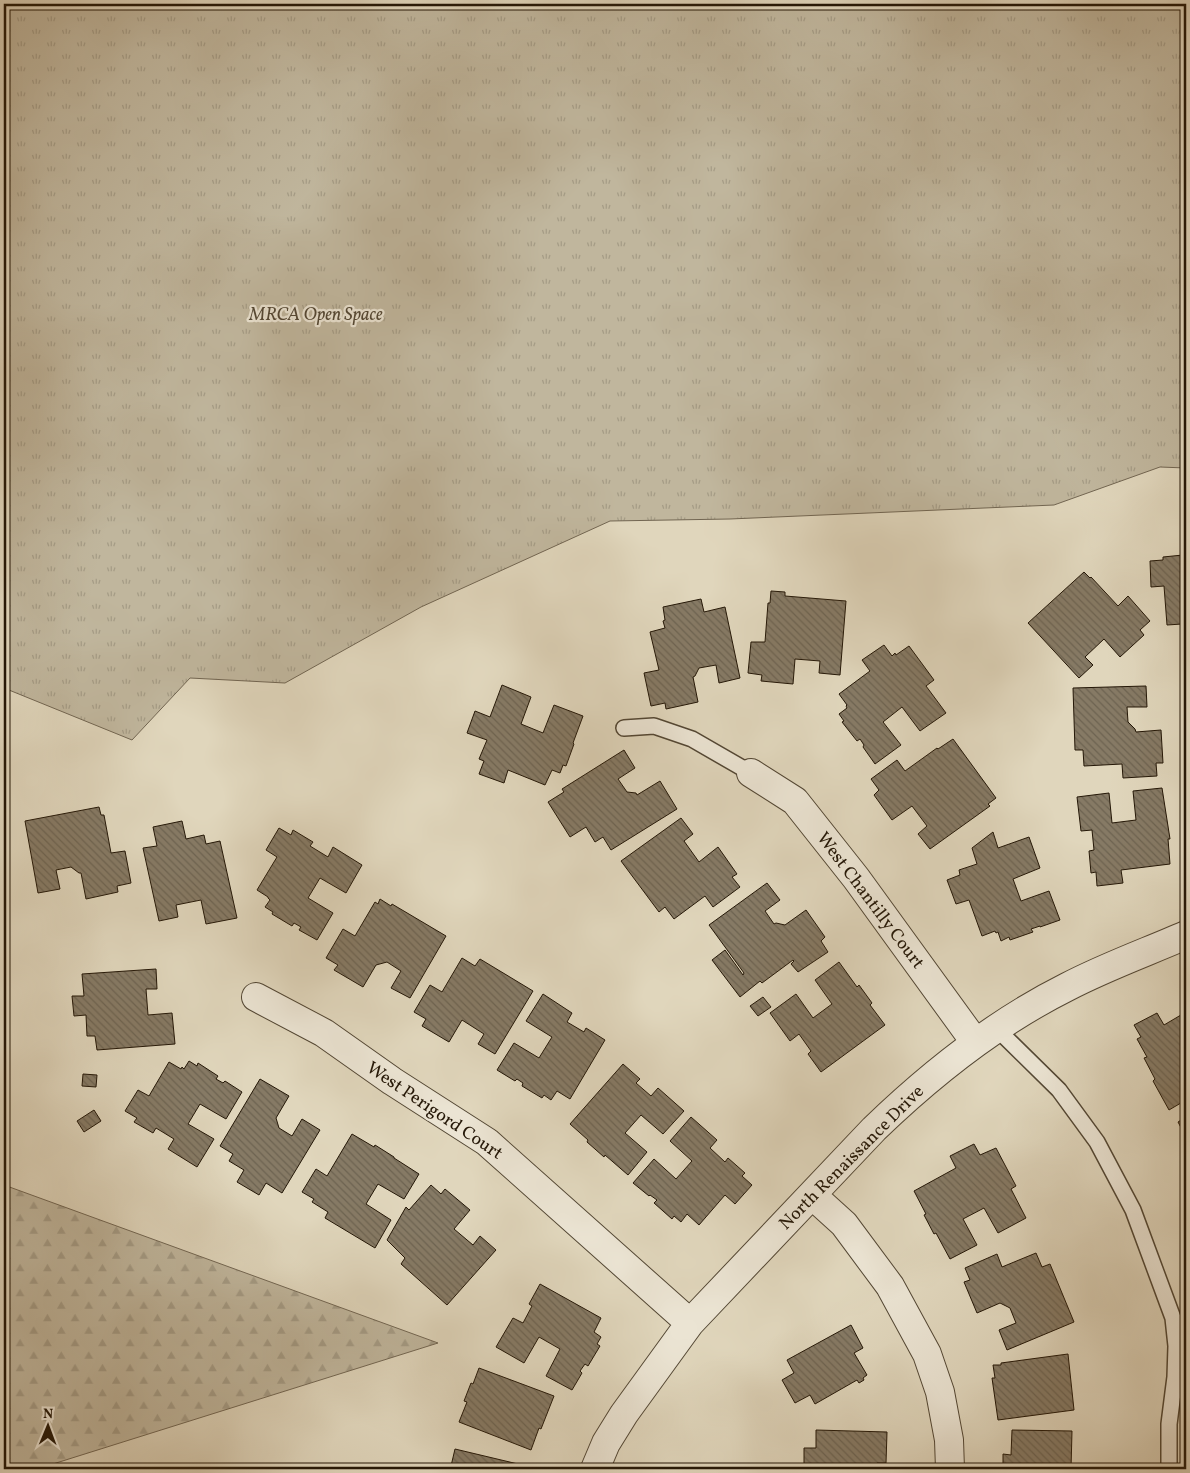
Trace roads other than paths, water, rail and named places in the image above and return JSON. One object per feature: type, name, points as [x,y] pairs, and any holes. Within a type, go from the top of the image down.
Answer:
[{"type":"street","name":"West Chantilly Court","points":[[752,773],[795,802],[986,1035]]},
{"type":"street","name":"North Renaissance Drive","points":[[595,1469],[606,1443],[624,1414],[690,1323],[903,1102],[931,1077],[986,1035],[1067,987],[1186,935]]},
{"type":"street","name":"West Perigord Court","points":[[256,997],[324,1032],[392,1082],[487,1142],[690,1323]]},
{"type":"street","points":[[812,1195],[844,1224],[890,1286],[927,1354],[940,1392],[949,1440],[950,1469]]},
{"type":"lane","points":[[624,728],[654,726],[692,739],[752,773]]},
{"type":"lane","points":[[986,1035],[1059,1090],[1097,1142],[1133,1210],[1173,1318],[1176,1346],[1175,1377],[1169,1424],[1169,1469]]},
{"type":"park label","name":"MRCA Open Space","points":[[316,314]]}]
